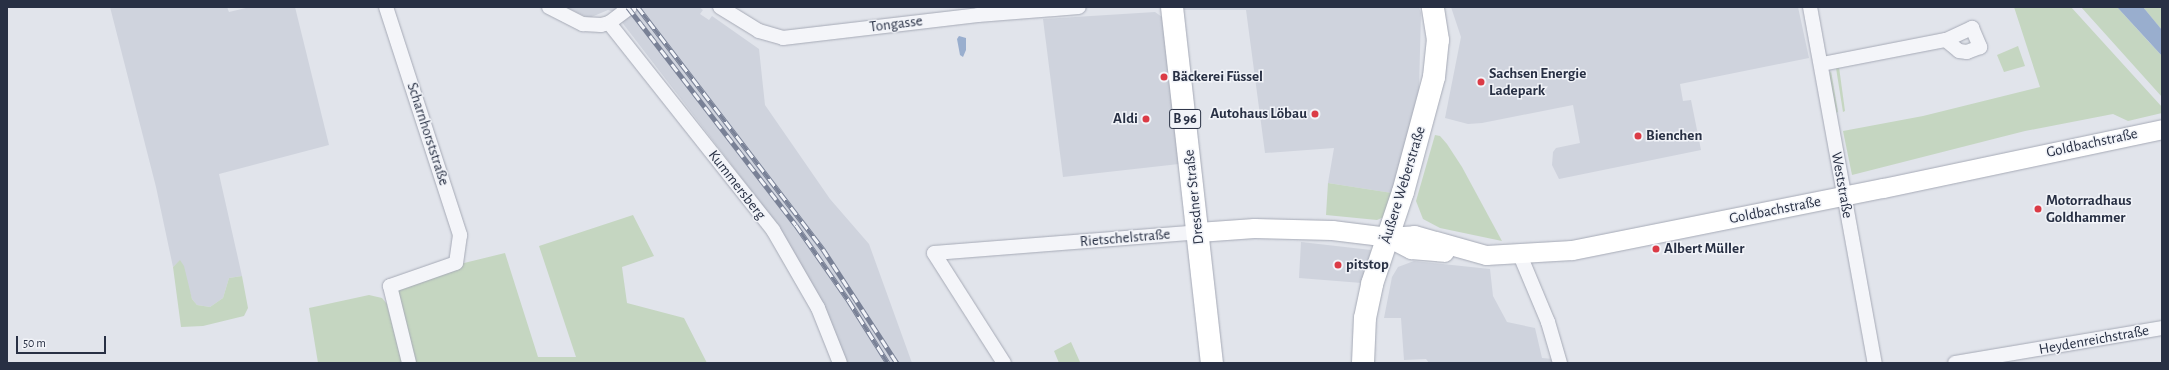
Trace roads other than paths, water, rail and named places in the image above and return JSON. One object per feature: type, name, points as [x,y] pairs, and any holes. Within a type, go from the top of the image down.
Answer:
[{"type":"main road","name":"Dresdner Straße","points":[[1172,7],[1212,363]]},
{"type":"main road","name":"Äußere Weberstraße","points":[[1363,363],[1367,305],[1403,192],[1434,77],[1438,40],[1433,7]]},
{"type":"main road","name":"Goldbachstraße","points":[[1388,237],[1414,234],[1486,255],[1520,255],[1589,248],[2162,129]]},
{"type":"main road","name":"Rietschelstraße","points":[[1198,232],[1287,228],[1332,230],[1388,237]]},
{"type":"street","name":"Scharnhorststraße","points":[[386,7],[460,235],[456,263],[390,286],[409,363]]},
{"type":"street","points":[[549,7],[562,16],[583,24],[609,23],[630,7]]},
{"type":"street","name":"Tongasse","points":[[720,7],[759,31],[783,38],[978,14],[1079,7]]},
{"type":"street","name":"Weststraße","points":[[1810,7],[1822,64],[1844,196],[1875,363]]},
{"type":"street","name":"Kummersberg","points":[[609,23],[773,230],[818,308],[840,363]]},
{"type":"street","points":[[1822,64],[1946,40]]},
{"type":"street","name":"Rietschelstraße","points":[[1004,363],[934,253],[1198,232]]},
{"type":"street","points":[[1520,255],[1548,322],[1560,363]]},
{"type":"street","name":"Heydenreichstraße","points":[[1956,363],[2162,328]]},
{"type":"water","points":[[2117,7],[2143,7],[2162,30],[2162,56]]},
{"type":"water","points":[[959,36],[966,38],[966,50],[963,57],[960,55],[957,39]]},
{"type":"railway","points":[[628,7],[796,225],[849,301],[888,363]]},
{"type":"railway","points":[[638,7],[823,249],[897,363]]},
{"type":"place","name":"Bäckerei Füssel","points":[[1164,77]]},
{"type":"place","name":"Sachsen Energie Ladepark","points":[[1481,82]]},
{"type":"place","name":"Autohaus Löbau","points":[[1315,114]]},
{"type":"place","name":"Aldi","points":[[1146,119]]},
{"type":"place","name":"Bienchen","points":[[1638,136]]},
{"type":"place","name":"Motorradhaus Goldhammer","points":[[2038,209]]},
{"type":"place","name":"Albert Müller","points":[[1656,249]]},
{"type":"place","name":"pitstop","points":[[1338,265]]}]
